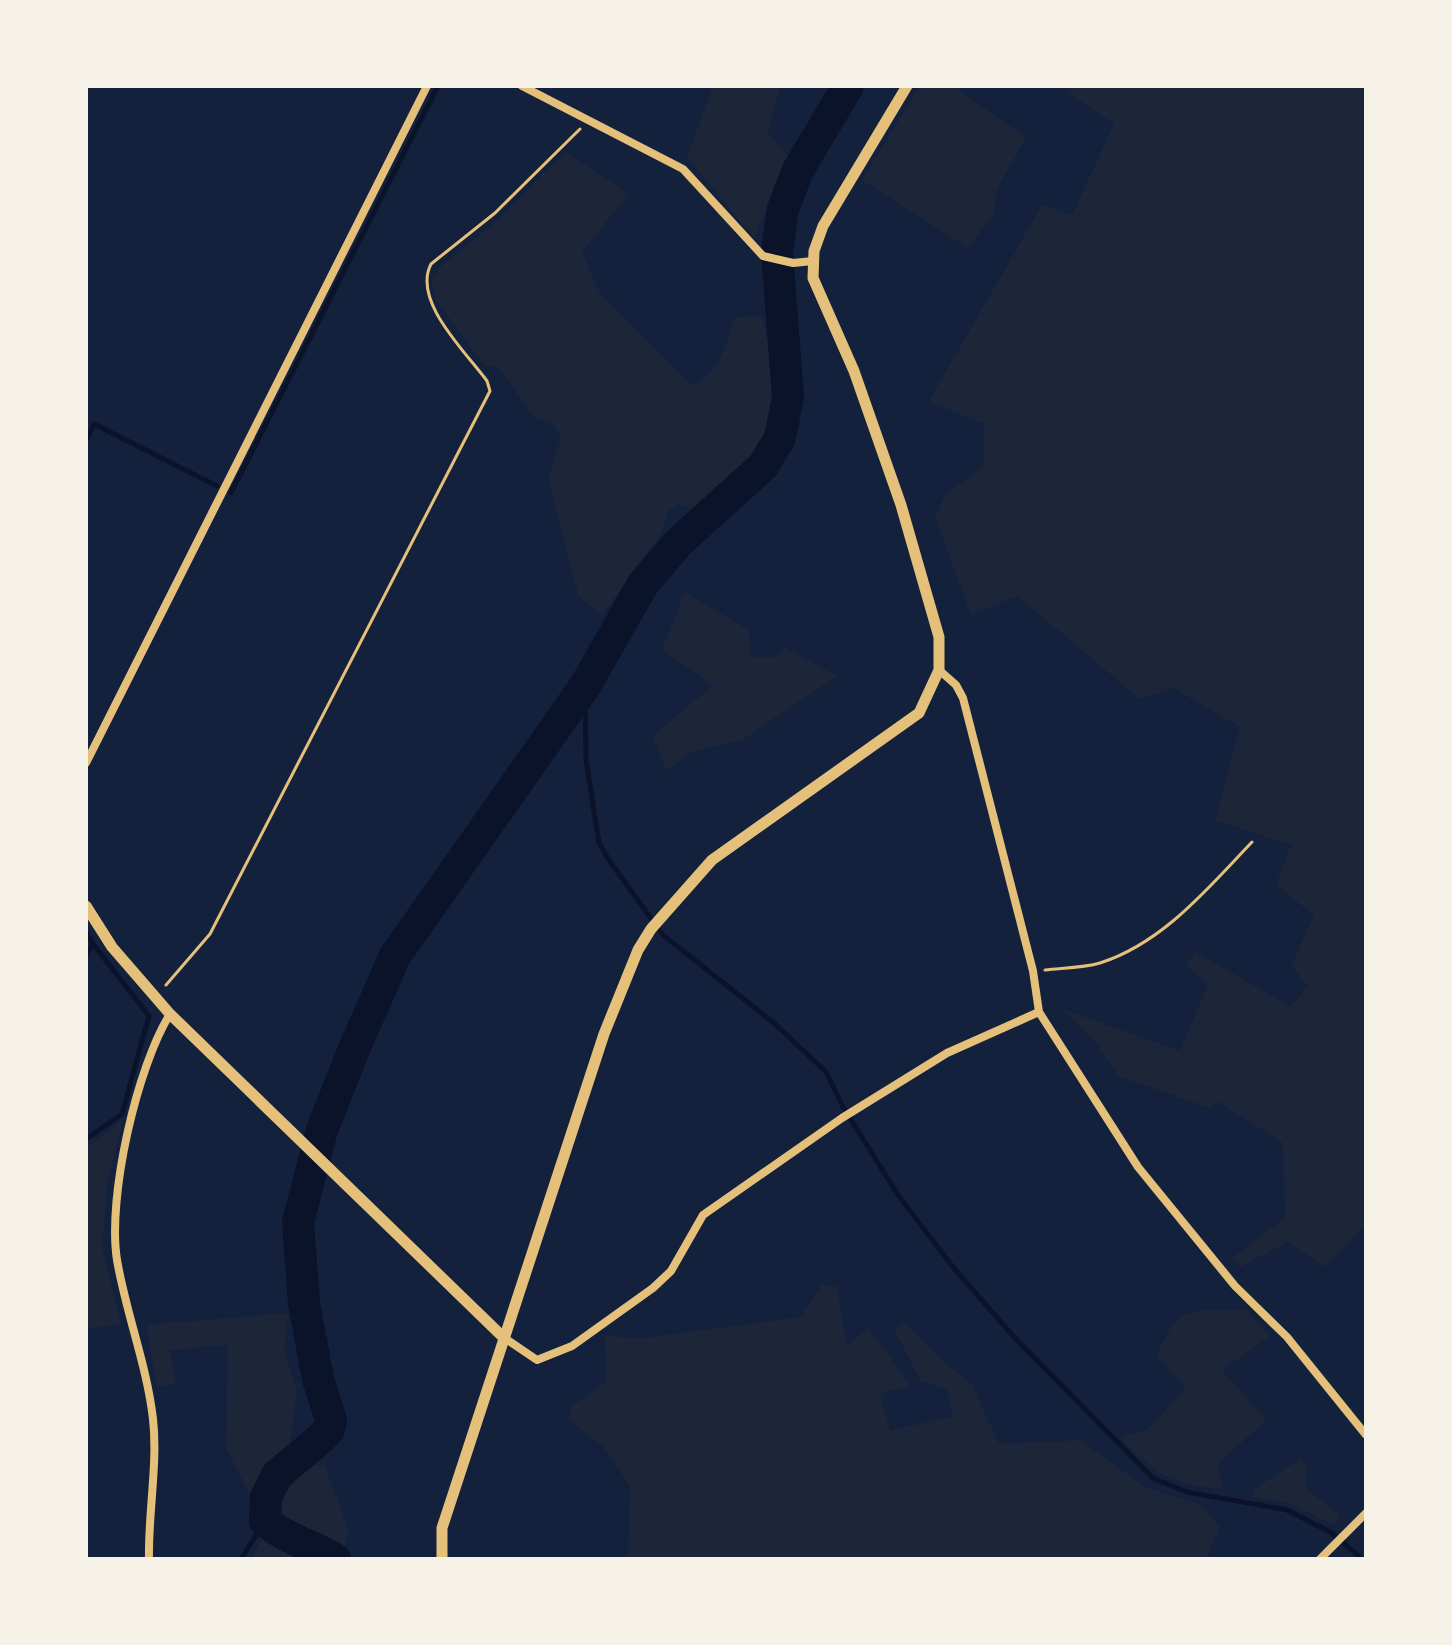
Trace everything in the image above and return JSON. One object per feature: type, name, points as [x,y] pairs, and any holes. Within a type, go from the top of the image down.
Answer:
[{"type":"street","points":[[86,763],[427,86]]},
{"type":"street","points":[[522,86],[683,169],[763,256],[793,263],[813,261]]},
{"type":"street","points":[[442,1559],[442,1528],[503,1337],[604,1034],[638,950],[651,929],[712,860],[919,713],[939,670],[939,637],[901,505],[854,371],[813,278],[813,261],[829,215],[907,86]]},
{"type":"street","points":[[939,670],[956,685],[963,698],[1033,971],[1039,1012],[1138,1167],[1235,1286],[1287,1337],[1366,1435]]},
{"type":"street","points":[[86,906],[112,947],[170,1014],[503,1337],[537,1360],[572,1346],[671,1271],[703,1215],[842,1118],[947,1053],[1039,1012]]},
{"type":"street","points":[[149,1559],[153,1421],[117,1255],[116,1207],[142,1082],[156,1036],[170,1014]]},
{"type":"street","points":[[1320,1559],[1366,1513]]},
{"type":"path","points":[[154,996],[210,934],[490,391],[487,381],[428,301],[425,275],[431,264],[495,213],[572,141],[587,119]]},
{"type":"path","points":[[1033,971],[1099,963],[1152,938],[1200,896],[1252,842]]},
{"type":"shaded area","points":[[713,86],[781,86],[767,132],[788,156],[754,238],[687,157]]},
{"type":"shaded area","points":[[920,86],[961,86],[959,91],[1026,137],[996,191],[995,212],[968,248],[862,180]]},
{"type":"shaded area","points":[[1070,86],[1366,86],[1366,1224],[1325,1267],[1288,1242],[1240,1267],[1232,1258],[1285,1218],[1283,1143],[1218,1102],[1210,1108],[1118,1076],[1095,1041],[1060,1008],[1180,1051],[1208,985],[1185,965],[1196,952],[1291,1007],[1308,986],[1291,966],[1314,916],[1276,884],[1291,845],[1215,820],[1240,727],[1173,688],[1140,699],[1017,596],[971,615],[935,517],[945,495],[984,466],[984,424],[929,401],[1042,205],[1072,215],[1114,124],[1067,92]]},
{"type":"shaded area","points":[[566,152],[629,194],[582,252],[600,293],[690,384],[700,381],[715,367],[735,317],[762,316],[777,393],[774,430],[767,448],[755,464],[696,511],[678,504],[669,511],[660,535],[602,615],[579,597],[548,479],[561,438],[554,425],[534,418],[500,368],[484,365],[434,297],[432,280],[439,268],[497,221]]},
{"type":"shaded area","points":[[685,592],[749,630],[751,657],[778,657],[784,647],[837,676],[742,740],[693,751],[666,771],[653,736],[713,685],[662,650]]},
{"type":"shaded area","points":[[123,1120],[107,1184],[102,1248],[121,1324],[86,1329],[86,1148]]},
{"type":"shaded area","points":[[822,1284],[837,1287],[847,1346],[869,1328],[911,1386],[880,1394],[890,1431],[952,1416],[947,1390],[921,1381],[894,1329],[904,1323],[943,1362],[971,1383],[999,1444],[1080,1440],[1145,1487],[1201,1505],[1220,1528],[1206,1559],[628,1559],[630,1486],[603,1446],[568,1420],[573,1405],[606,1382],[605,1336],[644,1338],[801,1317]]},
{"type":"shaded area","points":[[1246,1310],[1270,1336],[1222,1370],[1266,1420],[1217,1465],[1224,1489],[1177,1481],[1145,1461],[1120,1438],[1149,1428],[1186,1388],[1157,1356],[1172,1325],[1189,1313]]},
{"type":"shaded area","points":[[288,1313],[284,1348],[297,1393],[289,1446],[250,1494],[226,1448],[228,1345],[170,1350],[176,1384],[157,1388],[146,1325]]},
{"type":"shaded area","points":[[1300,1459],[1307,1468],[1306,1488],[1340,1516],[1334,1525],[1287,1503],[1252,1497],[1253,1490]]},
{"type":"shaded area","points":[[324,1464],[349,1531],[339,1559],[252,1559],[288,1488],[310,1468]]},
{"type":"waterway","points":[[231,493],[438,86]]},
{"type":"waterway","points":[[335,1559],[282,1533],[265,1521],[266,1497],[277,1475],[329,1430],[331,1420],[318,1379],[304,1303],[298,1222],[322,1130],[395,956],[585,686],[643,584],[678,543],[763,466],[780,438],[788,397],[777,253],[783,209],[798,170],[848,86]]},
{"type":"waterway","points":[[86,441],[94,424],[217,486]]},
{"type":"waterway","points":[[585,686],[586,760],[599,843],[611,863],[663,935],[774,1023],[826,1072],[843,1107],[898,1195],[953,1267],[1014,1337],[1153,1478],[1187,1492],[1287,1510],[1332,1533],[1362,1559]]},
{"type":"waterway","points":[[86,932],[93,944],[86,955]]},
{"type":"waterway","points":[[86,1139],[122,1114],[149,1016],[93,944]]},
{"type":"waterway","points":[[241,1559],[265,1521]]}]
